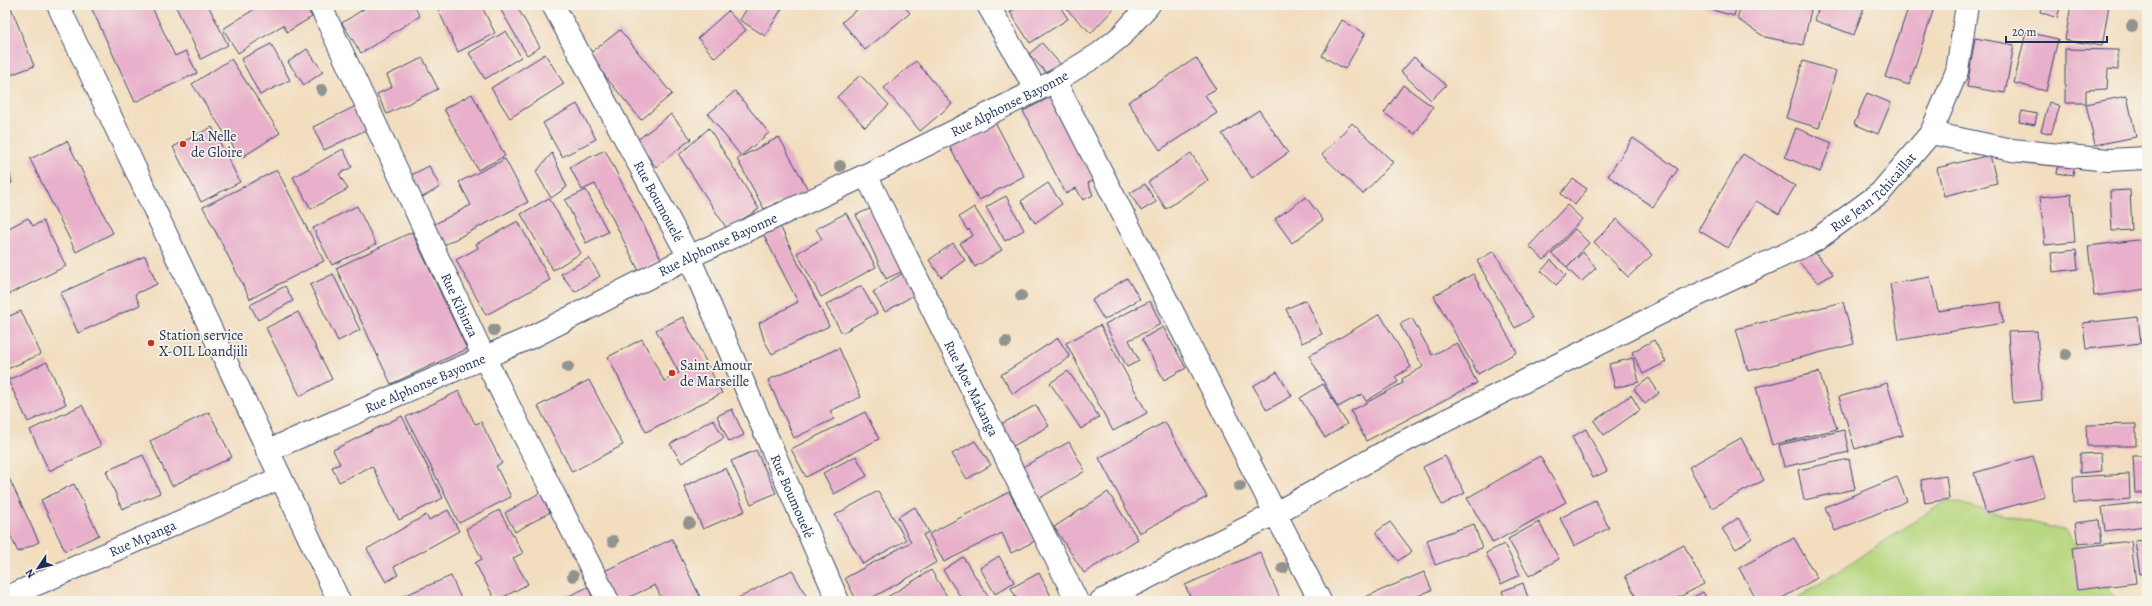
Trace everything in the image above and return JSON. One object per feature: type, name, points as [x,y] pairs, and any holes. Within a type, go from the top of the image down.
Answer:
[{"type":"main road","points":[[59,5],[267,452],[339,601]]},
{"type":"main road","name":"Rue Kibinza","points":[[320,5],[484,357],[608,601]]},
{"type":"main road","name":"Rue Boumouelé","points":[[553,5],[689,257],[838,601]]},
{"type":"main road","points":[[988,5],[1046,86],[1276,513],[1320,601]]},
{"type":"main road","name":"Rue Alphonse Bayonne","points":[[267,452],[534,336],[689,257],[866,175],[1046,86],[1099,54],[1121,36],[1149,5]]},
{"type":"main road","name":"Rue Jean Tchicaillat","points":[[1101,601],[1276,513],[1395,446],[1687,300],[1816,240],[1880,193],[1931,133],[1957,71],[1967,5]]},
{"type":"main road","points":[[1931,133],[2012,150],[2108,160],[2147,158]]},
{"type":"main road","name":"Rue Moe Makanga","points":[[866,175],[1077,601]]},
{"type":"main road","name":"Rue Mpanga","points":[[5,598],[280,478]]},
{"type":"green space","points":[[1947,500],[2065,531],[2117,601],[1793,601]]},
{"type":"building","points":[[5,5],[10,5],[34,66],[5,77]]},
{"type":"building","points":[[90,5],[151,5],[175,56],[186,51],[197,73],[135,102]]},
{"type":"building","points":[[175,5],[208,5],[228,45],[201,59]]},
{"type":"building","points":[[261,5],[305,5],[312,17],[287,32],[283,25],[238,53],[223,29]]},
{"type":"building","points":[[370,5],[413,5],[420,16],[361,53],[342,23]]},
{"type":"building","points":[[436,5],[481,5],[495,33],[458,52]]},
{"type":"building","points":[[498,5],[516,5],[540,47],[527,55]]},
{"type":"building","points":[[749,5],[784,5],[765,36],[740,20]]},
{"type":"building","points":[[863,5],[903,5],[910,13],[865,50],[842,22]]},
{"type":"building","points":[[1021,5],[1059,5],[1068,19],[1030,43],[1010,12]]},
{"type":"building","points":[[1068,5],[1117,5],[1091,33],[1065,8]]},
{"type":"building","points":[[1705,5],[1737,5],[1734,16],[1705,8]]},
{"type":"building","points":[[1741,5],[1796,5],[1811,10],[1803,45],[1765,37],[1737,19]]},
{"type":"building","points":[[1820,5],[1865,5],[1854,35],[1814,20]]},
{"type":"building","points":[[1909,5],[1935,5],[1909,85],[1885,77]]},
{"type":"building","points":[[2042,5],[2061,5],[2057,18],[2040,12]]},
{"type":"building","points":[[2071,5],[2109,5],[2102,46],[2065,40]]},
{"type":"building","points":[[728,11],[746,30],[715,58],[698,38]]},
{"type":"building","points":[[1342,20],[1365,34],[1345,69],[1322,56]]},
{"type":"building","points":[[620,30],[672,94],[641,120],[588,55]]},
{"type":"building","points":[[506,31],[521,57],[485,79],[469,53]]},
{"type":"building","points":[[2026,32],[2058,39],[2046,91],[2014,83]]},
{"type":"building","points":[[1975,38],[2014,45],[2005,93],[1967,87]]},
{"type":"building","points":[[1042,43],[1062,66],[1050,77],[1029,54]]},
{"type":"building","points":[[271,44],[290,80],[260,95],[241,59]]},
{"type":"building","points":[[307,49],[323,72],[304,85],[288,62]]},
{"type":"building","points":[[2065,49],[2118,50],[2118,70],[2108,69],[2107,89],[2086,90],[2086,103],[2065,103]]},
{"type":"building","points":[[545,54],[564,84],[510,118],[491,88]]},
{"type":"building","points":[[1414,57],[1446,85],[1431,100],[1401,72]]},
{"type":"building","points":[[423,58],[438,89],[387,114],[377,94],[392,87],[387,75]]},
{"type":"building","points":[[1196,58],[1216,89],[1205,95],[1217,113],[1160,150],[1128,102]]},
{"type":"building","points":[[231,59],[280,133],[241,158],[192,84]]},
{"type":"building","points":[[916,61],[952,104],[920,131],[884,88]]},
{"type":"building","points":[[1803,61],[1836,71],[1819,128],[1786,118]]},
{"type":"building","points":[[860,75],[889,105],[865,127],[837,97]]},
{"type":"building","points":[[1403,85],[1433,107],[1415,134],[1384,113]]},
{"type":"building","points":[[735,91],[769,133],[741,156],[708,114]]},
{"type":"building","points":[[1867,93],[1891,103],[1878,134],[1854,124]]},
{"type":"building","points":[[472,94],[505,156],[478,170],[444,109]]},
{"type":"building","points":[[2127,96],[2136,137],[2095,145],[2086,104]]},
{"type":"building","points":[[1051,97],[1094,180],[1088,183],[1093,195],[1083,200],[1076,188],[1066,194],[1023,111]]},
{"type":"building","points":[[2049,102],[2060,106],[2051,134],[2041,131]]},
{"type":"building","points":[[360,104],[372,127],[324,150],[313,127]]},
{"type":"building","points":[[577,104],[596,139],[562,157],[543,123]]},
{"type":"building","points":[[1259,110],[1288,153],[1252,178],[1222,134]]},
{"type":"building","points":[[2022,111],[2037,114],[2035,125],[2019,122]]},
{"type":"building","points":[[671,114],[691,139],[656,167],[636,141]]},
{"type":"building","points":[[995,122],[1024,176],[979,200],[949,146]]},
{"type":"building","points":[[1352,123],[1393,162],[1363,194],[1322,155]]},
{"type":"building","points":[[212,127],[240,182],[201,202],[173,147]]},
{"type":"building","points":[[709,128],[759,209],[727,229],[679,155]]},
{"type":"building","points":[[1796,128],[1832,143],[1820,172],[1785,157]]},
{"type":"building","points":[[779,137],[811,195],[784,211],[779,202],[764,209],[737,159]]},
{"type":"building","points":[[1633,138],[1678,169],[1653,207],[1608,176]]},
{"type":"building","points":[[67,141],[113,233],[76,252],[30,159]]},
{"type":"building","points":[[343,149],[352,167],[339,174],[348,189],[311,209],[293,177]]},
{"type":"building","points":[[605,150],[661,259],[639,271],[595,184],[582,190],[570,167]]},
{"type":"building","points":[[5,152],[12,183],[5,184]]},
{"type":"building","points":[[552,153],[567,187],[551,198],[536,172]]},
{"type":"building","points":[[1191,153],[1208,180],[1166,209],[1148,182]]},
{"type":"building","points":[[1743,154],[1795,186],[1779,214],[1756,201],[1728,248],[1698,230]]},
{"type":"building","points":[[1990,155],[1997,183],[1944,196],[1937,168]]},
{"type":"building","points":[[505,159],[528,202],[444,245],[433,225],[471,205],[459,182]]},
{"type":"building","points":[[2059,161],[2075,164],[2073,176],[2057,173]]},
{"type":"building","points":[[429,166],[440,187],[421,198],[409,176]]},
{"type":"building","points":[[277,170],[324,261],[250,299],[203,207]]},
{"type":"building","points":[[1573,179],[1587,189],[1575,205],[1561,194]]},
{"type":"building","points":[[1048,183],[1062,204],[1035,223],[1021,201]]},
{"type":"building","points":[[1145,184],[1156,202],[1141,211],[1130,193]]},
{"type":"building","points":[[586,190],[608,232],[586,243],[565,200]]},
{"type":"building","points":[[2130,190],[2132,230],[2112,231],[2110,191]]},
{"type":"building","points":[[2071,194],[2075,242],[2045,245],[2040,197]]},
{"type":"building","points":[[1006,196],[1024,230],[1005,241],[986,207]]},
{"type":"building","points":[[1306,197],[1323,220],[1292,243],[1275,219]]},
{"type":"building","points":[[549,198],[581,253],[553,270],[521,214]]},
{"type":"building","points":[[1567,205],[1582,219],[1544,260],[1529,246]]},
{"type":"building","points":[[357,206],[376,244],[332,265],[313,228]]},
{"type":"building","points":[[874,207],[905,270],[886,279],[856,215]]},
{"type":"building","points":[[974,207],[1002,250],[975,267],[960,243],[973,235],[969,229],[968,231],[959,217]]},
{"type":"building","points":[[846,213],[876,267],[821,297],[797,253],[822,239],[816,229]]},
{"type":"building","points":[[28,218],[33,226],[43,221],[66,266],[5,296],[5,230]]},
{"type":"building","points":[[1617,219],[1652,255],[1628,277],[1594,242]]},
{"type":"building","points":[[518,221],[550,280],[486,315],[456,260],[478,248],[476,244]]},
{"type":"building","points":[[778,222],[829,326],[772,354],[764,340],[759,323],[798,302],[761,230]]},
{"type":"building","points":[[1575,229],[1589,243],[1567,267],[1552,254]]},
{"type":"building","points":[[412,232],[467,349],[391,384],[336,268]]},
{"type":"building","points":[[2146,239],[2147,289],[2094,296],[2088,246]]},
{"type":"building","points":[[953,243],[965,260],[941,277],[929,260]]},
{"type":"building","points":[[1812,249],[1833,274],[1818,283],[1797,260]]},
{"type":"building","points":[[2076,250],[2078,269],[2053,272],[2051,253]]},
{"type":"building","points":[[1494,251],[1532,318],[1515,328],[1477,261]]},
{"type":"building","points":[[1583,252],[1596,268],[1581,282],[1567,268]]},
{"type":"building","points":[[145,256],[157,284],[135,294],[140,305],[78,333],[60,293]]},
{"type":"building","points":[[589,258],[600,276],[575,292],[561,274]]},
{"type":"building","points":[[1551,260],[1566,275],[1556,285],[1541,271]]},
{"type":"building","points":[[906,271],[919,292],[885,312],[873,292]]},
{"type":"building","points":[[333,274],[360,330],[338,341],[310,285]]},
{"type":"building","points":[[1473,274],[1517,352],[1478,374],[1434,296]]},
{"type":"building","points":[[1930,277],[1938,311],[2001,302],[2003,323],[1899,340],[1890,284]]},
{"type":"building","points":[[1127,278],[1140,299],[1104,320],[1092,300]]},
{"type":"building","points":[[285,286],[293,301],[258,320],[250,305]]},
{"type":"building","points":[[861,286],[877,313],[842,333],[826,305]]},
{"type":"building","points":[[1306,300],[1322,334],[1302,343],[1286,309]]},
{"type":"building","points":[[1150,301],[1161,324],[1129,340],[1139,361],[1127,367],[1105,324]]},
{"type":"building","points":[[1843,302],[1854,344],[1748,371],[1736,329]]},
{"type":"building","points":[[21,311],[41,354],[5,370],[5,318]]},
{"type":"building","points":[[298,312],[332,379],[300,396],[266,328]]},
{"type":"building","points":[[1380,314],[1411,367],[1395,377],[1398,382],[1366,401],[1362,394],[1338,407],[1309,356]]},
{"type":"building","points":[[683,317],[722,393],[646,432],[608,357],[642,339],[664,381],[679,373],[656,330]]},
{"type":"building","points":[[2138,317],[2141,343],[2086,349],[2083,323]]},
{"type":"building","points":[[1412,318],[1432,355],[1457,343],[1477,383],[1366,441],[1351,411],[1403,383],[1402,379],[1423,367],[1400,324]]},
{"type":"building","points":[[1100,325],[1147,413],[1113,431],[1066,343]]},
{"type":"building","points":[[1163,327],[1186,368],[1164,380],[1142,339]]},
{"type":"building","points":[[2037,331],[2042,400],[2013,403],[2008,332]]},
{"type":"building","points":[[1058,338],[1070,357],[1013,394],[1001,375]]},
{"type":"building","points":[[1654,340],[1666,362],[1643,374],[1632,352]]},
{"type":"building","points":[[839,348],[861,397],[830,411],[834,419],[794,438],[768,380]]},
{"type":"building","points":[[1633,358],[1639,382],[1615,388],[1609,364]]},
{"type":"building","points":[[47,362],[66,404],[28,422],[8,380]]},
{"type":"building","points":[[1068,371],[1099,417],[1081,429],[1050,383]]},
{"type":"building","points":[[1277,372],[1292,396],[1267,410],[1253,386]]},
{"type":"building","points":[[1819,372],[1837,429],[1772,445],[1756,387]]},
{"type":"building","points":[[1649,378],[1659,393],[1645,404],[1634,389]]},
{"type":"building","points":[[589,380],[623,445],[572,472],[538,406]]},
{"type":"building","points":[[1887,383],[1903,435],[1855,449],[1839,397]]},
{"type":"building","points":[[1323,384],[1347,424],[1325,438],[1300,398]]},
{"type":"building","points":[[459,391],[475,424],[481,422],[502,463],[496,466],[511,497],[459,523],[406,417]]},
{"type":"building","points":[[1631,395],[1640,410],[1604,435],[1594,421]]},
{"type":"building","points":[[82,405],[101,446],[49,471],[30,430]]},
{"type":"building","points":[[1036,405],[1049,426],[1008,449],[996,427]]},
{"type":"building","points":[[732,409],[744,435],[729,442],[717,416]]},
{"type":"building","points":[[209,412],[232,457],[172,486],[150,441]]},
{"type":"building","points":[[865,412],[879,439],[806,477],[791,449]]},
{"type":"building","points":[[402,416],[443,498],[399,520],[372,466],[339,482],[332,467],[340,464],[333,450]]},
{"type":"building","points":[[713,419],[724,438],[682,463],[670,444]]},
{"type":"building","points":[[1165,422],[1207,497],[1139,533],[1099,458]]},
{"type":"building","points":[[2136,424],[2136,446],[2087,446],[2086,425]]},
{"type":"building","points":[[1586,429],[1607,471],[1593,478],[1572,437]]},
{"type":"building","points":[[1844,430],[1849,452],[1784,467],[1779,445]]},
{"type":"building","points":[[1741,438],[1764,480],[1712,508],[1689,467]]},
{"type":"building","points":[[975,441],[991,465],[967,479],[952,454]]},
{"type":"building","points":[[1069,442],[1085,471],[1035,501],[1019,469]]},
{"type":"building","points":[[756,450],[776,493],[751,504],[731,461]]},
{"type":"building","points":[[2101,453],[2102,471],[2080,473],[2080,454]]},
{"type":"building","points":[[143,455],[160,493],[122,509],[106,471]]},
{"type":"building","points":[[856,456],[867,476],[834,494],[823,473]]},
{"type":"building","points":[[1445,456],[1465,493],[1442,505],[1423,467]]},
{"type":"building","points":[[1540,456],[1566,502],[1493,543],[1467,498]]},
{"type":"building","points":[[2033,456],[2045,497],[1986,513],[1974,473]]},
{"type":"building","points":[[2133,456],[2147,456],[2147,493],[2135,493]]},
{"type":"building","points":[[1849,459],[1855,489],[1804,500],[1798,470]]},
{"type":"building","points":[[726,468],[745,511],[703,529],[684,486]]},
{"type":"building","points":[[2129,474],[2130,499],[2074,503],[2073,477]]},
{"type":"building","points":[[8,476],[39,542],[18,552],[9,533],[5,535],[5,478]]},
{"type":"building","points":[[1946,476],[1949,499],[1925,503],[1921,480]]},
{"type":"building","points":[[1897,477],[1907,501],[1835,531],[1825,507]]},
{"type":"building","points":[[74,484],[99,535],[65,551],[41,500]]},
{"type":"building","points":[[548,488],[559,507],[515,532],[505,513]]},
{"type":"building","points":[[878,491],[906,540],[863,564],[835,515]]},
{"type":"building","points":[[1009,492],[1035,541],[1011,553],[1002,533],[944,562],[929,534]]},
{"type":"building","points":[[1108,492],[1138,539],[1084,573],[1054,527]]},
{"type":"building","points":[[1595,500],[1609,528],[1574,546],[1560,518]]},
{"type":"building","points":[[2145,502],[2147,526],[2105,531],[2102,507]]},
{"type":"building","points":[[915,507],[929,532],[923,535],[937,562],[866,601],[857,601],[845,578],[911,542],[898,517]]},
{"type":"building","points":[[448,510],[459,531],[394,567],[398,575],[386,582],[367,549],[426,515],[429,520]]},
{"type":"building","points":[[499,510],[523,553],[513,558],[528,584],[496,601],[475,563],[482,559],[466,529]]},
{"type":"building","points":[[1738,518],[1752,538],[1736,549],[1722,529]]},
{"type":"building","points":[[2099,520],[2102,542],[2078,544],[2075,523]]},
{"type":"building","points":[[1390,522],[1412,551],[1398,561],[1376,532]]},
{"type":"building","points":[[1539,522],[1559,559],[1529,576],[1508,539]]},
{"type":"building","points":[[1474,524],[1482,548],[1435,565],[1427,540]]},
{"type":"building","points":[[1794,538],[1817,578],[1777,601],[1757,601],[1739,568]]},
{"type":"building","points":[[672,539],[702,601],[663,601],[655,585],[621,601],[611,601],[598,574]]},
{"type":"building","points":[[2147,540],[2147,573],[2140,574],[2135,541]]},
{"type":"building","points":[[2131,541],[2136,583],[2077,590],[2072,548]]},
{"type":"building","points":[[1504,544],[1520,575],[1501,584],[1486,553]]},
{"type":"building","points":[[1684,545],[1704,584],[1672,601],[1638,601],[1625,576]]},
{"type":"building","points":[[1260,552],[1281,601],[1192,601],[1185,585]]},
{"type":"building","points":[[999,556],[1014,582],[995,594],[980,568]]},
{"type":"building","points":[[963,557],[991,601],[963,601],[943,570]]},
{"type":"building","points":[[792,570],[809,601],[733,601]]},
{"type":"building","points":[[931,570],[950,601],[881,601]]},
{"type":"building","points":[[1424,572],[1432,590],[1405,601],[1356,601]]},
{"type":"building","points":[[1039,573],[1052,598],[1046,601],[1018,601],[1011,588]]},
{"type":"building","points":[[451,576],[462,601],[391,601]]},
{"type":"building","points":[[1523,583],[1529,601],[1506,601],[1502,591]]},
{"type":"building","points":[[588,587],[594,601],[558,601]]},
{"type":"building","points":[[1703,592],[1708,601],[1686,601]]},
{"type":"place","name":"La Nelle de Gloire","points":[[183,144]]},
{"type":"place","name":"Station service X-OIL Loandjili","points":[[151,343]]},
{"type":"place","name":"Saint Amour de Marseille","points":[[672,373]]}]
